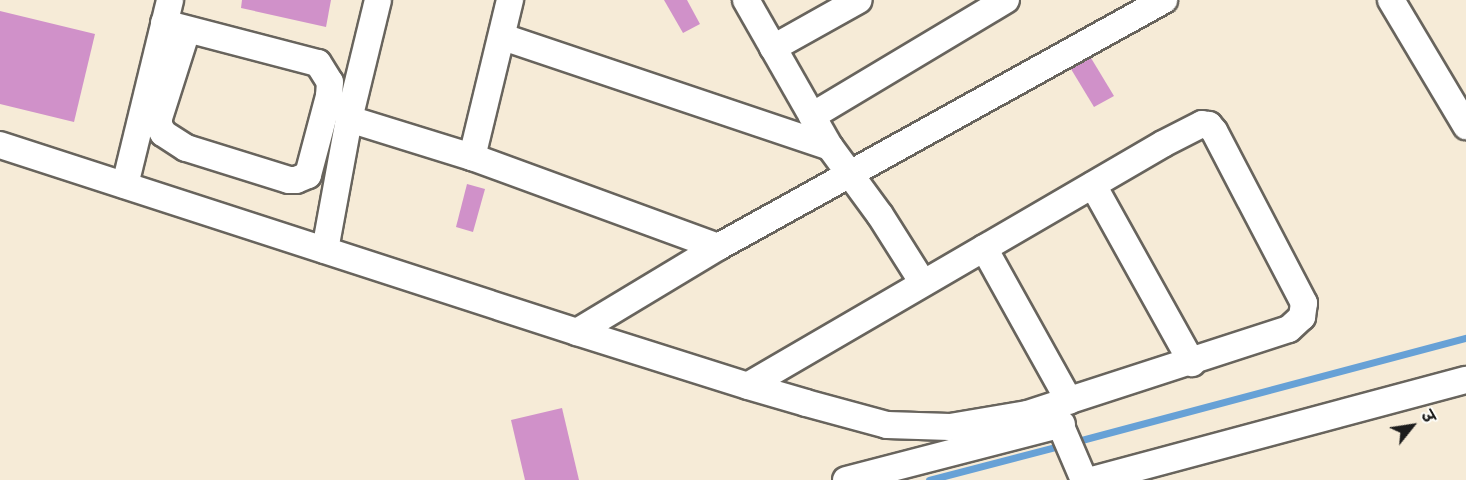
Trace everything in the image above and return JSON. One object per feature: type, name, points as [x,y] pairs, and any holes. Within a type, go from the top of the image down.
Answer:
[{"type":"street","points":[[325,250],[349,119],[378,0]]},
{"type":"street","points":[[472,157],[503,37],[510,0]]},
{"type":"street","points":[[746,0],[830,147],[880,215],[923,284]]},
{"type":"street","points":[[774,48],[859,0]]},
{"type":"street","points":[[812,116],[1006,0]]},
{"type":"street","points":[[577,332],[718,247],[1164,0]]},
{"type":"street","points":[[1391,0],[1466,126]]},
{"type":"street","points":[[174,18],[318,63],[326,72],[330,81],[329,96],[308,175],[289,180],[186,148],[164,133],[159,125],[159,118],[174,18]]},
{"type":"street","points":[[125,184],[174,18]]},
{"type":"street","points":[[503,37],[830,147]]},
{"type":"street","points":[[349,119],[472,157],[718,247]]},
{"type":"street","points":[[748,386],[1195,126],[1209,125],[1304,303],[1302,317],[1289,329],[1061,411],[846,480]]},
{"type":"street","points":[[0,145],[577,332],[857,418],[904,426],[950,427],[1061,411]]},
{"type":"street","points":[[1093,185],[1192,363]]},
{"type":"street","points":[[984,248],[1061,411],[1085,476],[1466,380]]},
{"type":"building","points":[[242,0],[331,0],[326,27],[241,8]]},
{"type":"building","points":[[664,0],[687,0],[700,24],[683,33]]},
{"type":"building","points":[[0,11],[95,34],[74,122],[0,104]]},
{"type":"building","points":[[1091,58],[1114,96],[1094,107],[1071,69]]},
{"type":"building","points":[[467,184],[485,189],[473,232],[456,227]]},
{"type":"building","points":[[562,408],[579,480],[525,480],[511,420]]},
{"type":"waterway","points":[[1074,442],[1466,338]]},
{"type":"waterway","points":[[929,480],[1063,445]]}]
